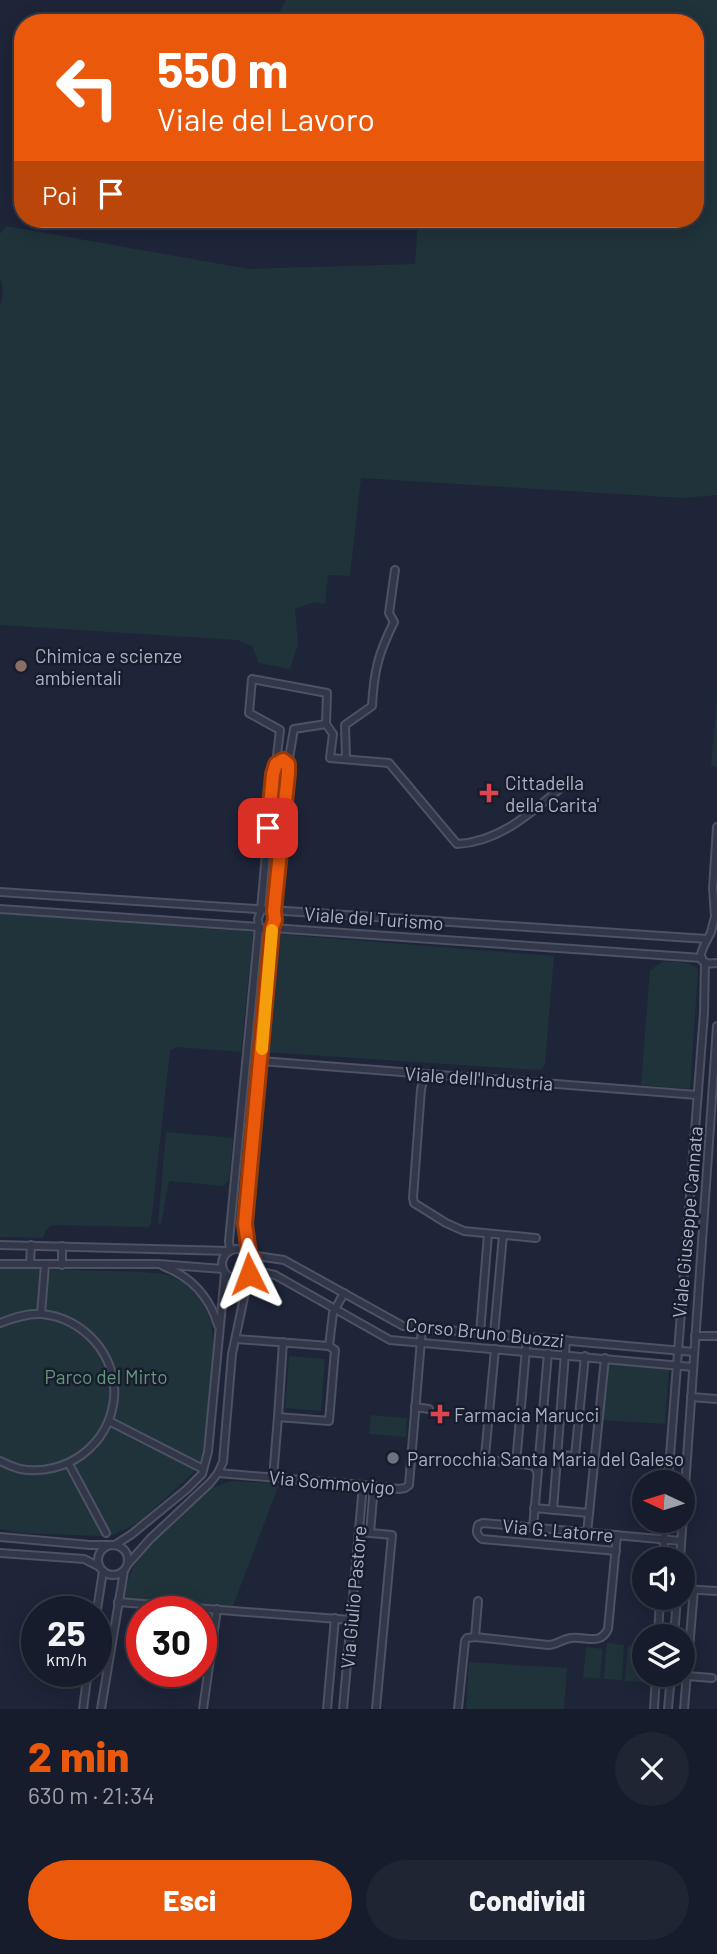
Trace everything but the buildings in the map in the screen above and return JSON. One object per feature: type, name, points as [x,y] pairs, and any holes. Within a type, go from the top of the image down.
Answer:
[{"type":"street","points":[[346,759],[345,725],[372,706],[374,676],[382,646],[394,622],[389,613],[395,570]]},
{"type":"street","points":[[98,1596],[101,1569],[98,1563],[102,1549],[132,1534],[187,1489],[202,1474],[208,1452],[220,1329],[223,1259],[229,1250],[258,919],[280,730],[249,713],[252,679],[327,693],[326,724],[333,734],[330,758],[389,763],[457,844],[474,843],[515,825],[568,782]]},
{"type":"street","points":[[101,1709],[124,1571],[150,1539],[210,1483],[223,1462],[232,1354],[253,1259],[245,1224],[288,764],[293,729],[326,724]]},
{"type":"street","points":[[275,766],[283,760],[288,764]]},
{"type":"street","name":"Viale Giuseppe Cannata","points":[[669,1470],[704,1013],[704,960],[701,950],[710,935],[716,916],[713,888],[717,827]]},
{"type":"street","name":"Viale del Turismo","points":[[0,892],[707,939]]},
{"type":"street","name":"Viale del Turismo","points":[[0,909],[259,927],[265,930],[272,928],[605,950],[704,960]]},
{"type":"street","points":[[436,939],[438,922]]},
{"type":"street","points":[[605,950],[606,934]]},
{"type":"street","points":[[704,960],[717,963]]},
{"type":"street","name":"Viale Giuseppe Cannata","points":[[681,1547],[717,1026]]},
{"type":"street","name":"Viale dell'Industria","points":[[261,1061],[697,1095]]},
{"type":"street","points":[[425,1074],[421,1089],[414,1203],[464,1231],[536,1238]]},
{"type":"street","points":[[709,1139],[717,1139]]},
{"type":"street","points":[[480,1333],[488,1234]]},
{"type":"street","points":[[494,1334],[503,1235]]},
{"type":"street","points":[[0,1245],[229,1250],[240,1248],[250,1254]]},
{"type":"street","points":[[30,1264],[31,1245]]},
{"type":"street","points":[[62,1246],[62,1265]]},
{"type":"street","name":"Corso Bruno Buozzi","points":[[250,1254],[284,1260],[403,1326],[694,1352]]},
{"type":"street","points":[[0,1264],[158,1264],[224,1271],[234,1279],[240,1279],[250,1272]]},
{"type":"street","points":[[158,1264],[183,1275],[205,1295],[220,1329]]},
{"type":"street","points":[[41,1314],[45,1265]]},
{"type":"street","name":"Corso Bruno Buozzi","points":[[250,1272],[275,1275],[390,1340],[693,1367]]},
{"type":"street","points":[[329,1346],[334,1308],[344,1293]]},
{"type":"street","points":[[0,1323],[19,1315],[41,1314],[65,1319],[86,1331],[102,1350],[112,1372],[114,1397],[109,1421],[99,1439],[69,1464],[44,1470],[18,1469],[0,1461]]},
{"type":"street","name":"Via Sommovigo","points":[[218,1474],[405,1488],[409,1485],[422,1328]]},
{"type":"street","points":[[695,1336],[717,1337]]},
{"type":"street","points":[[516,1464],[527,1337]]},
{"type":"street","points":[[236,1339],[329,1346],[335,1350],[329,1421],[278,1417]]},
{"type":"street","points":[[553,1510],[566,1340]]},
{"type":"street","points":[[273,1478],[284,1342]]},
{"type":"street","points":[[495,1349],[485,1456],[489,1460],[535,1467],[538,1473]]},
{"type":"street","points":[[533,1528],[548,1353]]},
{"type":"street","points":[[558,1455],[575,1456],[585,1356]]},
{"type":"street","points":[[587,1533],[605,1358]]},
{"type":"street","points":[[691,1397],[717,1399]]},
{"type":"street","points":[[415,1407],[429,1409]]},
{"type":"street","points":[[109,1421],[203,1469]]},
{"type":"street","points":[[69,1464],[106,1533]]},
{"type":"street","name":"Via Giulio Pastore","points":[[343,1709],[363,1485]]},
{"type":"street","points":[[370,1533],[374,1486]]},
{"type":"street","points":[[534,1508],[589,1513]]},
{"type":"street","name":"Via G. Latorre","points":[[616,1551],[482,1539],[476,1530],[478,1525],[483,1523],[681,1541]]},
{"type":"street","points":[[359,1532],[392,1535],[376,1709]]},
{"type":"street","points":[[664,1547],[665,1533]]},
{"type":"street","points":[[458,1709],[467,1638],[548,1645],[569,1637],[598,1640],[605,1636],[608,1629],[617,1535]]},
{"type":"street","points":[[0,1537],[113,1545],[124,1549],[128,1563]]},
{"type":"street","points":[[0,1553],[84,1559],[111,1575],[124,1571]]},
{"type":"street","points":[[695,1590],[717,1591]]},
{"type":"street","points":[[475,1637],[478,1601]]},
{"type":"street","points":[[118,1602],[126,1603]]},
{"type":"street","points":[[217,1609],[351,1620]]},
{"type":"street","name":"Via Giulio Pastore","points":[[327,1709],[335,1618]]},
{"type":"street","points":[[695,1677],[712,1678]]},
{"type":"street","points":[[83,1709],[86,1687]]},
{"type":"street","points":[[203,1709],[206,1687]]},
{"type":"street","points":[[654,1709],[655,1687]]},
{"type":"street","points":[[668,1709],[670,1687]]},
{"type":"street","points":[[684,1709],[686,1687]]},
{"type":"green space","points":[[286,0],[717,0],[717,495],[683,498],[361,478],[350,576],[328,575],[325,604],[314,602],[295,609],[298,644],[290,669],[259,663],[252,646],[237,640],[0,625],[0,305],[3,292],[0,278],[0,234],[6,226],[249,269],[415,264],[417,228],[704,228],[704,14],[279,14]]},
{"type":"green space","points":[[717,698],[717,766],[711,766]]},
{"type":"green space","points":[[0,913],[253,932],[241,1052],[177,1047],[170,1050],[151,1224],[148,1227],[52,1225],[43,1238],[0,1237]]},
{"type":"green space","points":[[278,934],[554,956],[545,1064],[542,1069],[537,1070],[266,1052]]},
{"type":"green space","points":[[664,961],[688,963],[697,968],[698,972],[690,1089],[641,1085],[650,970]]},
{"type":"green space","points":[[166,1132],[233,1138],[229,1180],[223,1186],[169,1181],[161,1224],[158,1224]]},
{"type":"green space","name":"Parco del Mirto","points":[[0,1268],[165,1274],[184,1282],[200,1299],[211,1321],[214,1346],[204,1454],[193,1473],[139,1522],[113,1535],[20,1533],[0,1529]]},
{"type":"green space","points":[[289,1356],[325,1359],[321,1411],[285,1408]]},
{"type":"green space","points":[[606,1362],[669,1369],[665,1424],[600,1420]]},
{"type":"green space","points":[[371,1415],[407,1418],[406,1437],[369,1434]]},
{"type":"green space","points":[[234,1481],[279,1484],[233,1606],[217,1605],[217,1596],[125,1598],[127,1583],[144,1552],[187,1509],[213,1488]]},
{"type":"green space","points":[[607,1643],[624,1645],[622,1680],[604,1679]]},
{"type":"green space","points":[[628,1645],[632,1645],[632,1681],[625,1681]]},
{"type":"green space","points":[[586,1647],[602,1649],[600,1679],[583,1677]]},
{"type":"green space","points":[[469,1662],[567,1668],[564,1709],[466,1709]]},
{"type":"slow traffic","points":[[262,1049],[272,930]]},
{"type":"place","name":"Chimica e scienze ambientali","points":[[21,666]]},
{"type":"place","name":"Cittadella della Carita'","points":[[489,793]]},
{"type":"place","name":"Farmacia Marucci","points":[[440,1414]]},
{"type":"place","name":"Parrocchia Santa Maria del Galeso","points":[[393,1458]]},
{"type":"route","points":[[249,1274],[253,1259],[249,1253],[245,1224],[288,773],[288,764],[283,760],[276,764],[273,774],[268,828]]}]
